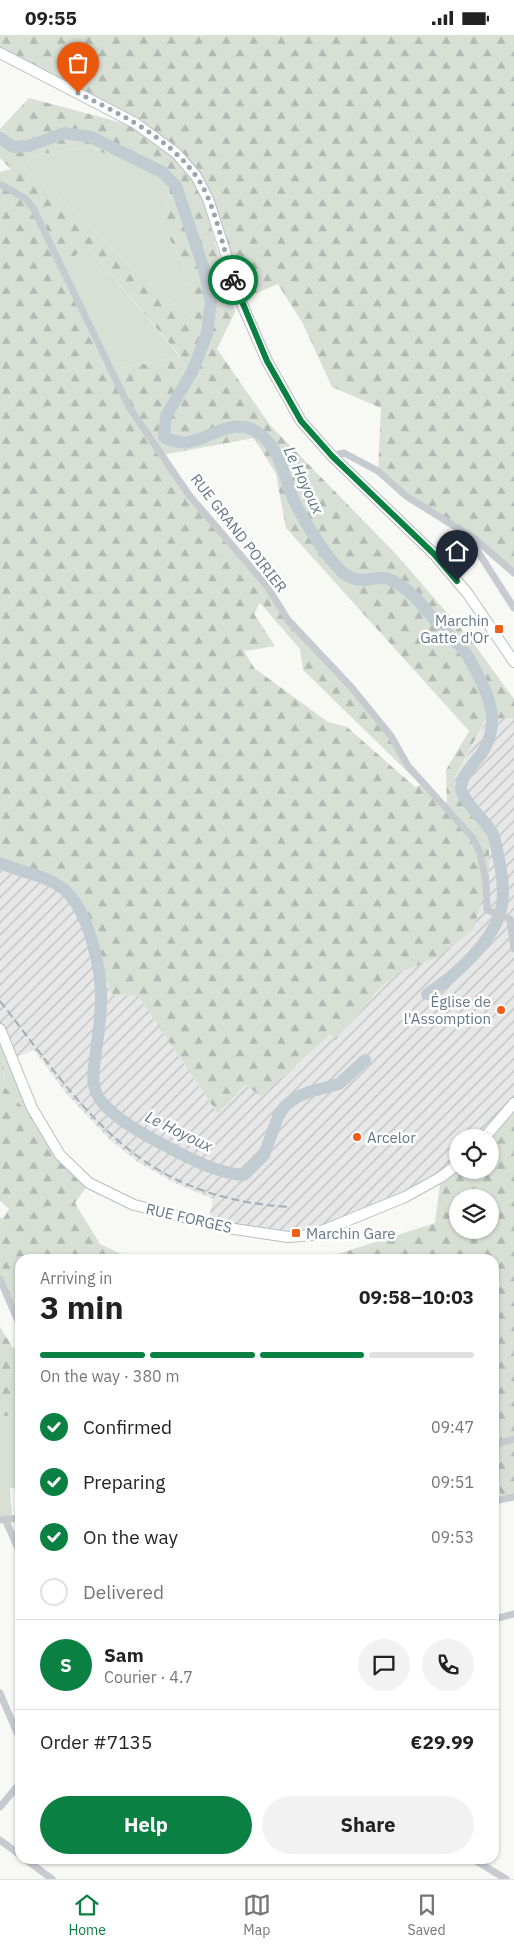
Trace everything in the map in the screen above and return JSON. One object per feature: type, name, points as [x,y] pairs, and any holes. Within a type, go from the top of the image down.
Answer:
[{"type":"main road","points":[[0,53],[135,123],[176,153],[196,176],[208,199],[242,304],[267,361],[301,421],[332,456],[434,554],[468,594],[514,662]]},
{"type":"main road","name":"RUE FORGES","points":[[0,1029],[32,1109],[60,1155],[89,1183],[134,1205],[228,1228],[288,1237],[312,1235],[405,1197],[449,1171]]},
{"type":"main road","points":[[492,1129],[514,1103]]},
{"type":"street","name":"RUE GRAND POIRIER","points":[[0,184],[26,199],[33,208],[129,407],[189,495],[267,586],[288,621],[374,713],[391,736],[408,766],[473,838],[480,853],[486,882],[488,910],[510,919],[514,949]]},
{"type":"street","points":[[332,456],[344,453],[378,471],[406,496],[475,539],[514,573]]},
{"type":"street","points":[[475,539],[475,547],[514,608]]},
{"type":"street","points":[[0,1279],[15,1314]]},
{"type":"street","points":[[499,1444],[514,1439]]},
{"type":"street","points":[[499,1500],[514,1497]]},
{"type":"street","points":[[3,1519],[15,1543]]},
{"type":"street","points":[[499,1618],[514,1614]]},
{"type":"street","points":[[0,1693],[15,1728]]},
{"type":"street","points":[[0,1807],[15,1789]]},
{"type":"street","points":[[0,1840],[15,1851]]},
{"type":"street","points":[[32,1864],[52,1879]]},
{"type":"street","points":[[481,1864],[506,1879]]},
{"type":"shaded area","points":[[514,718],[514,1103],[492,1129],[449,1129],[449,1170],[441,1177],[312,1235],[208,1223],[213,1199],[173,1182],[138,1162],[109,1139],[65,1092],[34,1050],[13,1059],[0,1029],[0,863],[50,879],[67,892],[84,919],[112,995],[138,996],[218,1114],[245,1085],[262,1095],[330,1035],[336,1040],[380,988],[398,973],[489,837],[464,806],[453,781],[487,719]]},
{"type":"green space","points":[[0,35],[514,35],[514,573],[487,548],[449,525],[378,471],[381,408],[332,387],[303,324],[278,284],[244,298],[212,198],[178,150],[0,49]]},
{"type":"green space","points":[[29,98],[134,126],[172,155],[193,179],[203,201],[235,312],[217,349],[270,425],[396,554],[474,644],[514,699],[514,718],[486,719],[453,781],[464,806],[489,837],[489,877],[473,930],[438,957],[398,973],[380,988],[336,1040],[330,1035],[261,1096],[245,1085],[218,1114],[138,996],[112,995],[96,949],[82,917],[63,890],[46,878],[0,863],[0,172],[11,169],[0,158],[0,129]],"holes":[[[89,147],[164,178],[170,192],[162,224],[188,274],[194,320],[120,257],[82,218],[23,167],[34,155]],[[89,248],[180,357],[106,371],[58,265]],[[254,438],[276,474],[286,528],[469,731],[446,770],[447,801],[444,805],[408,766],[374,713],[276,602],[162,455]],[[260,603],[300,649],[303,670],[421,785],[415,787],[347,727],[328,722],[254,668],[244,651],[275,646],[254,614]]]},
{"type":"green space","points":[[89,147],[165,178],[170,192],[162,224],[188,274],[195,321],[120,257],[82,218],[23,167],[34,155]]},
{"type":"green space","points":[[89,248],[180,357],[106,371],[58,265]]},
{"type":"green space","points":[[0,1029],[8,1048],[3,1052],[5,1087],[89,1183],[75,1203],[100,1244],[121,1254],[15,1254],[15,1314],[0,1279],[0,1217],[3,1219],[9,1209],[0,1201]]},
{"type":"green space","points":[[8,1048],[45,1133],[5,1087],[3,1052]]},
{"type":"green space","points":[[514,1103],[514,1497],[501,1500],[499,1487],[499,1254],[338,1254],[435,1223],[441,1177],[449,1174],[449,1179],[499,1179],[499,1129],[496,1129]]},
{"type":"green space","points":[[0,1327],[13,1348],[15,1348],[15,1418],[12,1415],[0,1417]]},
{"type":"green space","points":[[12,1415],[15,1418],[15,1488],[10,1488],[12,1518],[0,1520],[0,1417]]},
{"type":"waterway","name":"Le Hoyoux","points":[[0,138],[13,147],[29,146],[64,133],[91,137],[162,172],[176,186],[203,266],[211,302],[207,334],[192,372],[166,416],[164,437],[177,442],[189,442],[234,427],[245,427],[265,438],[277,455],[295,503],[317,540],[337,567],[346,575],[357,579],[388,579],[406,589],[462,648],[480,679],[489,700],[492,721],[491,732],[482,753],[463,778],[461,788],[465,798],[492,832],[502,876],[502,905],[492,931],[473,956],[450,977],[427,994]]},
{"type":"waterway","name":"Le Hoyoux","points":[[0,863],[51,881],[66,891],[81,913],[92,943],[101,988],[100,1017],[93,1078],[94,1085],[104,1105],[152,1139],[211,1167],[233,1174],[244,1175],[264,1155],[278,1117],[285,1106],[297,1097],[309,1092],[339,1084],[365,1060]]},
{"type":"railway","points":[[0,1001],[59,1078],[88,1111],[119,1141],[152,1166],[191,1186],[236,1200],[289,1207]]},
{"type":"way so far","points":[[78,93],[135,123],[162,141],[176,153],[196,176],[208,199],[233,280]]},
{"type":"place","name":"Marchin Gatte d'Or","points":[[499,629]]},
{"type":"place","name":"Église de l'Assomption","points":[[501,1010]]},
{"type":"place","name":"Arcelor","points":[[357,1137]]},
{"type":"place","name":"Marchin Gare","points":[[296,1233]]},
{"type":"route","points":[[233,280],[267,361],[301,421],[332,456],[434,554],[457,581]]}]
